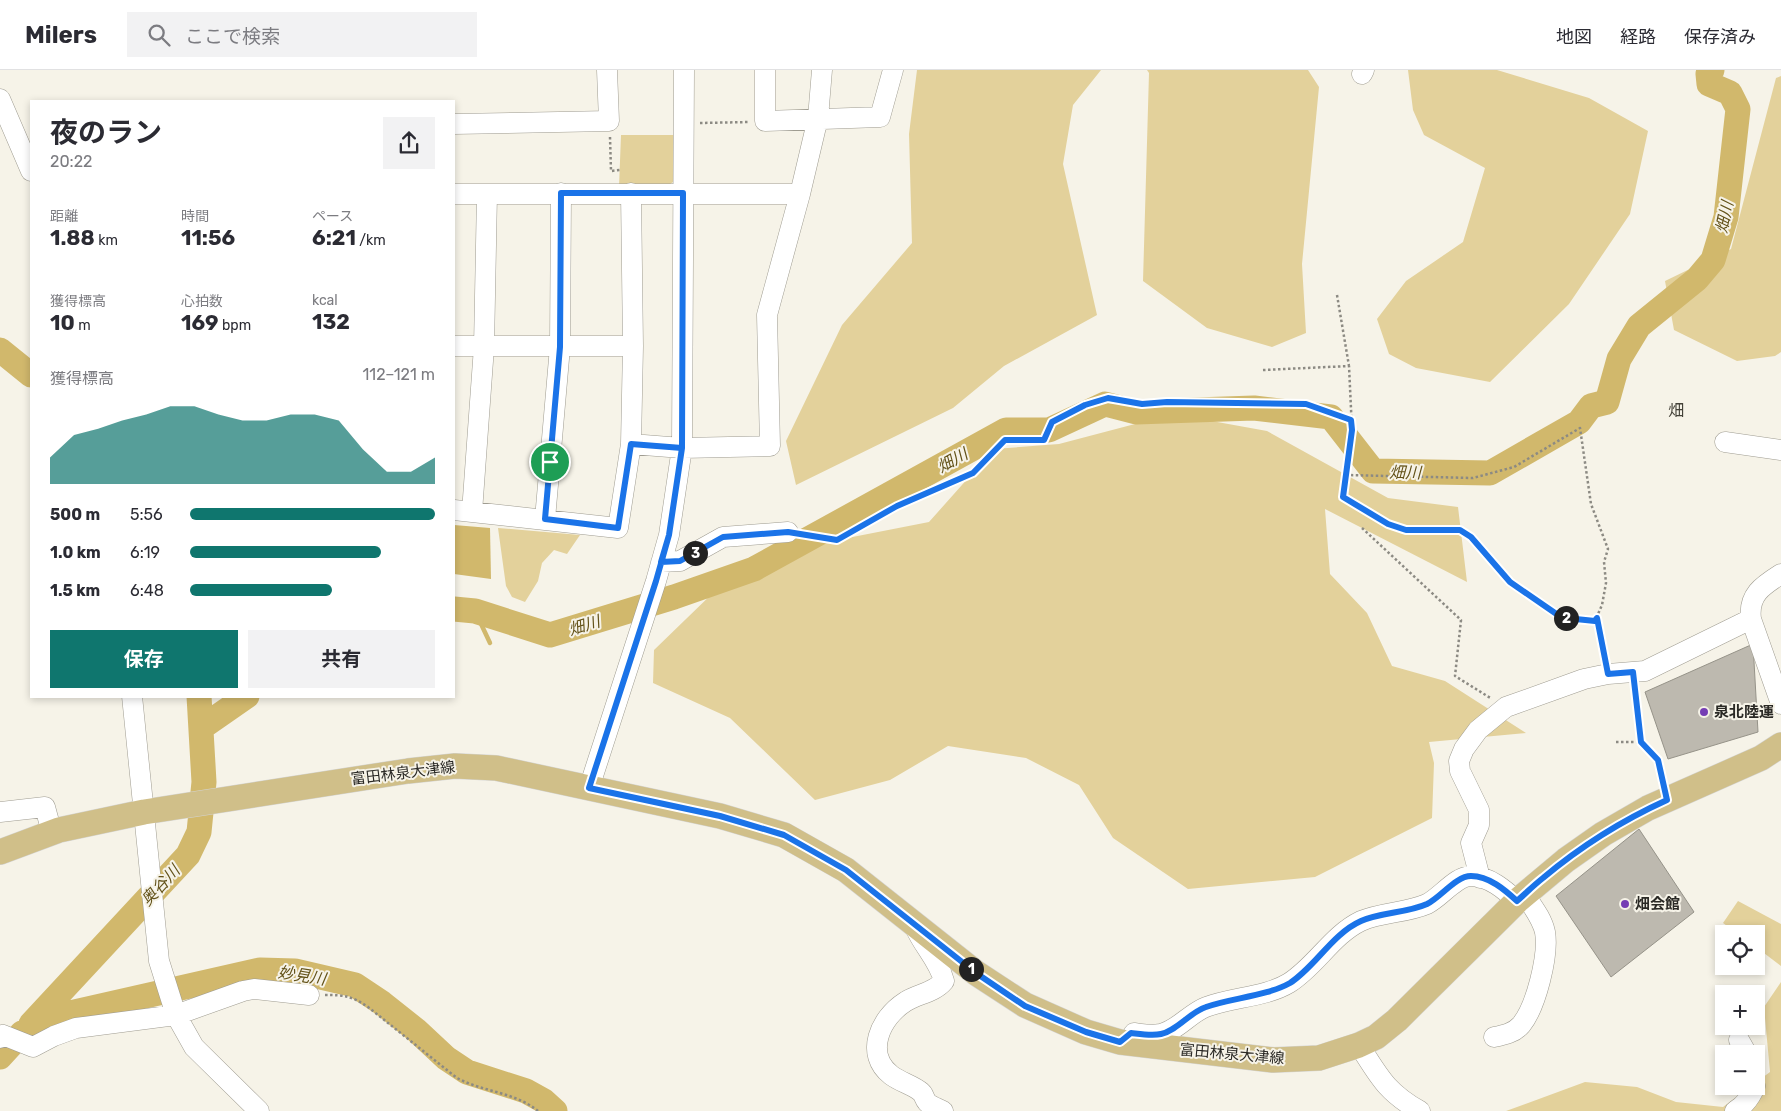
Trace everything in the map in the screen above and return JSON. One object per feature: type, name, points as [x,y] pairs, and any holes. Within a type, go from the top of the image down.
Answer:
[{"type":"main road","name":"富田林泉大津線","points":[[0,852],[52,833],[144,812],[408,771],[455,766],[496,768],[720,816],[784,835],[846,870],[976,973],[1025,1006],[1086,1032],[1120,1042],[1273,1060],[1319,1058],[1359,1045],[1376,1037],[1397,1020],[1521,898],[1551,872],[1603,834],[1648,808],[1761,758],[1781,745]]},
{"type":"street","points":[[455,124],[609,121],[607,70]]},
{"type":"street","points":[[589,788],[641,629],[669,535],[682,448],[684,70]]},
{"type":"street","points":[[765,70],[765,121],[880,117],[893,70]]},
{"type":"street","points":[[631,444],[682,448],[770,446],[767,315],[800,194],[818,118],[822,70]]},
{"type":"street","points":[[0,99],[30,169]]},
{"type":"street","points":[[545,519],[560,347],[561,193]]},
{"type":"street","points":[[455,194],[800,194]]},
{"type":"street","points":[[486,194],[484,347],[463,511],[618,528],[631,444],[633,346],[631,194]]},
{"type":"street","points":[[455,346],[633,346]]},
{"type":"street","points":[[1725,442],[1781,450]]},
{"type":"street","points":[[659,571],[723,537],[788,532]]},
{"type":"street","points":[[1781,574],[1761,586],[1750,608],[1751,619],[1781,704]]},
{"type":"street","points":[[1480,878],[1471,842],[1479,825],[1479,810],[1460,770],[1459,761],[1464,748],[1478,730],[1506,708],[1584,679],[1608,674],[1645,671],[1751,619]]},
{"type":"street","points":[[132,698],[159,962],[176,1015],[194,1047],[259,1111]]},
{"type":"street","points":[[0,812],[45,807],[52,833]]},
{"type":"street","points":[[1120,1042],[1131,1033],[1160,1034],[1169,1031],[1204,1007],[1278,988],[1290,982],[1348,929],[1361,921],[1425,905],[1436,899],[1460,880],[1471,876],[1500,886],[1521,898],[1539,916],[1546,944],[1544,966],[1533,1002],[1521,1025],[1510,1034],[1494,1037]]},
{"type":"street","points":[[913,923],[921,941],[942,971],[944,980],[939,986],[905,1002],[892,1013],[883,1025],[876,1056],[882,1067],[891,1076],[922,1092],[927,1102],[943,1111]]},
{"type":"street","points":[[1,1037],[33,1047],[54,1036],[76,1028],[176,1015],[243,991],[254,989],[309,995]]},
{"type":"street","points":[[1359,1045],[1384,1085],[1402,1101],[1420,1111]]},
{"type":"street","points":[[1735,1111],[1741,1108],[1752,1095]]},
{"type":"path","points":[[692,124],[765,121]]},
{"type":"path","points":[[610,134],[611,171],[620,170]]},
{"type":"path","points":[[1337,295],[1349,366],[1352,430],[1343,497],[1388,524],[1406,530],[1460,530],[1471,537],[1510,582],[1555,613],[1566,618],[1595,621],[1597,618]]},
{"type":"path","points":[[1263,370],[1349,366]]},
{"type":"path","points":[[788,532],[837,540],[897,506],[973,473],[1005,440],[1044,440],[1052,422],[1085,405],[1108,398],[1142,404],[1167,402],[1306,404],[1351,420]]},
{"type":"path","points":[[1346,475],[1473,478],[1514,467],[1580,428],[1591,504],[1608,549],[1604,562],[1606,584],[1604,598],[1597,618],[1608,674]]},
{"type":"path","points":[[1362,528],[1461,620],[1455,676],[1506,708]]},
{"type":"path","points":[[1633,672],[1641,742],[1658,760],[1667,800]]},
{"type":"path","points":[[1616,742],[1641,742]]},
{"type":"path","points":[[309,995],[345,995],[356,998],[457,1078],[471,1085],[517,1098],[538,1111]]},
{"type":"shaded area","points":[[917,70],[1101,70],[1073,105],[1063,164],[1097,315],[1004,366],[953,408],[796,485],[786,441],[842,325],[912,243],[909,134]]},
{"type":"shaded area","points":[[1147,70],[1308,70],[1319,87],[1302,264],[1306,333],[1272,347],[1207,328],[1143,281],[1149,73]]},
{"type":"shaded area","points":[[1408,70],[1497,70],[1589,98],[1648,131],[1630,214],[1569,304],[1490,382],[1416,368],[1389,354],[1377,319],[1406,281],[1463,242],[1485,168],[1424,135],[1413,110]]},
{"type":"shaded area","points":[[1781,76],[1781,352],[1775,356],[1737,361],[1674,330],[1665,281],[1731,249],[1776,78]]},
{"type":"shaded area","points":[[621,135],[676,135],[673,182],[666,187],[619,187]]},
{"type":"shaded area","points":[[1173,414],[1267,431],[1388,498],[1458,507],[1467,582],[1325,509],[1330,574],[1367,613],[1392,666],[1445,681],[1526,733],[1429,742],[1434,763],[1432,818],[1315,877],[1188,889],[1113,838],[1079,785],[1026,758],[948,746],[890,780],[815,800],[730,718],[653,683],[654,650],[750,557],[929,522],[994,449],[1059,444]]},
{"type":"shaded area","points":[[455,525],[490,528],[491,579],[455,574]]},
{"type":"shaded area","points":[[498,528],[580,535],[567,554],[554,550],[542,563],[538,581],[525,602],[512,597],[506,586]]},
{"type":"shaded area","points":[[1738,901],[1781,924],[1781,966],[1765,954],[1765,925],[1726,925],[1723,923]]},
{"type":"shaded area","points":[[1781,982],[1781,1111],[1506,1111],[1585,1082],[1637,1087],[1676,1102],[1723,1107],[1739,1095],[1765,1095],[1765,1076],[1770,1072],[1765,1006]]},
{"type":"building","name":"泉北陸運","points":[[1753,644],[1758,732],[1668,759],[1645,692]]},
{"type":"building","name":"畑会館","points":[[1639,829],[1694,912],[1611,977],[1556,896]]},
{"type":"waterway","name":"畑川","points":[[455,609],[475,611],[550,635],[674,597],[754,569],[1006,430],[1049,430],[1105,404],[1136,412],[1254,408],[1331,417],[1373,471],[1490,473],[1579,422],[1591,406],[1607,402],[1619,359],[1639,326],[1697,279],[1713,260],[1726,217],[1738,109],[1730,93],[1709,84],[1708,74],[1712,70]]},
{"type":"waterway","name":"奥谷川","points":[[0,350],[30,374]]},
{"type":"waterway","points":[[475,611],[490,643]]},
{"type":"waterway","name":"奥谷川","points":[[31,1024],[188,855],[199,832],[204,782],[199,698]]},
{"type":"waterway","name":"畑川","points":[[201,728],[244,698]]},
{"type":"waterway","name":"妙見川","points":[[0,1057],[22,1033],[57,1016],[260,970],[295,971],[355,985],[382,1003],[416,1030],[446,1058],[467,1072],[526,1091],[544,1101],[555,1111]]},
{"type":"place","name":"泉北陸運","points":[[1704,712]]},
{"type":"place","name":"畑会館","points":[[1625,904]]},
{"type":"district","name":"畑","points":[[1676,410]]},
{"type":"route","points":[[550,462],[545,519],[618,528],[631,444],[682,448],[669,535],[589,788],[720,816],[784,835],[846,870],[976,973],[1025,1006],[1086,1032],[1120,1042],[1131,1033],[1160,1034],[1169,1031],[1204,1007],[1278,988],[1290,982],[1348,929],[1361,921],[1425,905],[1436,899],[1460,880],[1471,876],[1483,878],[1500,886],[1517,901],[1566,860],[1603,834],[1648,808],[1667,800],[1658,760],[1641,742],[1633,672],[1608,674],[1597,618],[1595,621],[1566,618],[1555,613],[1510,582],[1471,537],[1460,530],[1406,530],[1388,524],[1343,497],[1352,430],[1351,420],[1306,404],[1167,402],[1142,404],[1108,398],[1085,405],[1052,422],[1044,440],[1005,440],[973,473],[897,506],[837,540],[788,532],[723,537],[680,561],[661,562],[669,535],[675,491],[682,448],[683,193],[561,193],[560,347],[550,462]]}]
